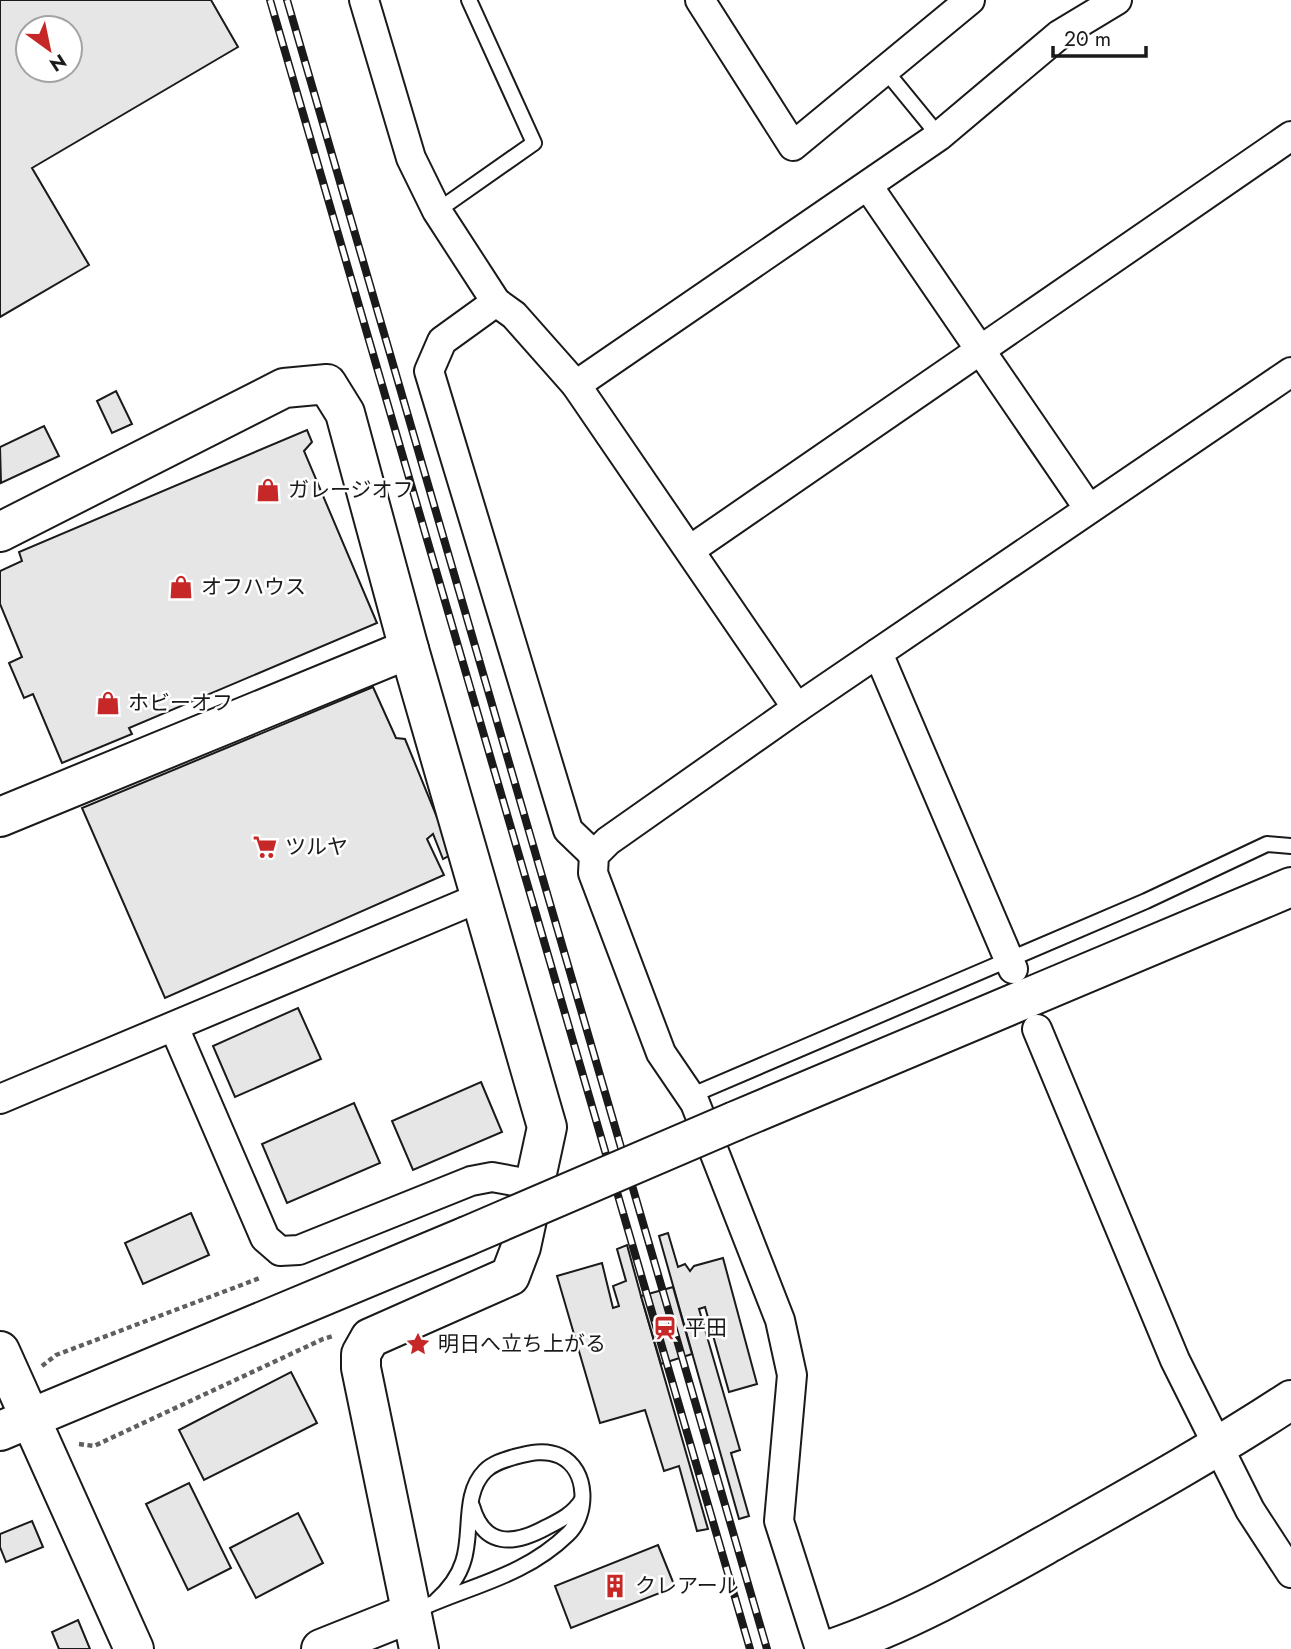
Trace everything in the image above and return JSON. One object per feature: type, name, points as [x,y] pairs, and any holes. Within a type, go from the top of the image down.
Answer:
[{"type":"street","points":[[364,0],[411,158],[437,211],[496,302],[514,315],[576,385],[797,708]]},
{"type":"street","points":[[701,0],[793,146],[970,0]]},
{"type":"street","points":[[576,385],[939,136],[1059,35],[1116,0]]},
{"type":"street","points":[[690,550],[978,349],[1287,148]]},
{"type":"street","points":[[868,186],[1089,509]]},
{"type":"street","points":[[496,302],[442,341],[429,371],[568,830],[594,855]]},
{"type":"street","points":[[820,1649],[779,1521],[792,1375],[780,1320],[695,1102],[661,1054],[593,873],[594,855],[608,841],[797,708],[1291,372]]},
{"type":"street","points":[[0,532],[284,388],[327,384],[345,413],[409,649],[547,1127],[521,1247],[510,1276],[370,1338],[361,1354],[361,1367],[422,1621],[321,1649]]},
{"type":"street","points":[[0,817],[409,649]]},
{"type":"street","points":[[878,653],[1011,965]]},
{"type":"street","points":[[15,1425],[1291,887]]},
{"type":"street","points":[[0,1099],[481,897]]},
{"type":"street","points":[[174,1027],[265,1238],[280,1251],[299,1250],[471,1181],[492,1177],[535,1185]]},
{"type":"street","points":[[1037,1029],[1164,1335],[1217,1449],[1250,1510],[1291,1573]]},
{"type":"street","points":[[0,1351],[15,1425],[134,1649]]},
{"type":"street","points":[[831,1649],[879,1633],[974,1585],[1217,1449],[1291,1401]]},
{"type":"lane","points":[[437,211],[534,143],[469,0]]},
{"type":"lane","points":[[886,70],[939,136]]},
{"type":"lane","points":[[690,1096],[1011,965],[1267,844],[1291,846]]},
{"type":"lane","points":[[535,1452],[552,1454],[567,1461],[578,1473],[582,1499],[580,1519],[567,1536],[521,1569],[422,1621],[446,1592],[463,1561],[471,1504],[477,1482],[485,1471],[500,1462],[535,1452]]},
{"type":"lane","points":[[471,1504],[480,1523],[492,1536],[514,1541],[567,1516],[582,1499]]},
{"type":"path","points":[[41,1366],[56,1354],[260,1278]]},
{"type":"path","points":[[79,1444],[94,1446],[334,1336]]},
{"type":"building","points":[[0,0],[211,0],[238,47],[32,168],[89,265],[0,317]]},
{"type":"building","points":[[116,391],[132,424],[112,433],[97,401]]},
{"type":"building","points":[[44,426],[59,456],[1,483],[0,447]]},
{"type":"building","name":"オフハウス","points":[[307,430],[312,442],[304,451],[377,623],[129,728],[132,734],[62,763],[33,694],[24,698],[9,663],[22,657],[0,604],[0,571],[22,561],[19,552]]},
{"type":"building","name":"ツルヤ","points":[[373,687],[396,738],[405,739],[452,854],[443,859],[433,834],[427,839],[444,875],[165,998],[82,808]]},
{"type":"building","points":[[298,1008],[321,1059],[235,1097],[213,1046]]},
{"type":"building","points":[[481,1082],[502,1132],[413,1170],[392,1121]]},
{"type":"building","points":[[354,1103],[380,1163],[287,1203],[262,1144]]},
{"type":"building","points":[[191,1213],[209,1255],[143,1284],[125,1243]]},
{"type":"building","name":"平田","points":[[668,1233],[678,1267],[685,1264],[690,1271],[694,1266],[723,1258],[757,1384],[729,1392],[705,1307],[699,1309],[740,1450],[731,1453],[749,1516],[739,1519],[659,1236]]},
{"type":"building","name":"平田","points":[[627,1245],[708,1529],[697,1531],[679,1466],[664,1471],[645,1410],[600,1423],[557,1276],[602,1263],[613,1308],[619,1306],[613,1286],[626,1281],[617,1249]]},
{"type":"building","points":[[673,1287],[692,1354],[661,1364],[641,1296]]},
{"type":"building","points":[[291,1372],[317,1423],[204,1480],[179,1430]]},
{"type":"building","points":[[189,1483],[231,1568],[188,1590],[146,1504]]},
{"type":"building","points":[[298,1513],[323,1563],[256,1598],[230,1548]]},
{"type":"building","points":[[32,1521],[43,1547],[6,1562],[0,1547],[0,1534]]},
{"type":"building","name":"クレアール","points":[[658,1545],[675,1587],[571,1628],[555,1586]]},
{"type":"building","points":[[78,1620],[90,1649],[59,1649],[52,1632]]},
{"type":"railway","points":[[270,0],[750,1649]]},
{"type":"railway","points":[[287,0],[767,1649]]},
{"type":"place","name":"ガレージオフ","points":[[268,490]]},
{"type":"place","name":"オフハウス","points":[[181,587]]},
{"type":"place","name":"ホビーオフ","points":[[108,703]]},
{"type":"place","name":"ツルヤ","points":[[265,847]]},
{"type":"place","name":"平田","points":[[665,1328]]},
{"type":"place","name":"明日へ立ち上がる","points":[[418,1344]]},
{"type":"place","name":"クレアール","points":[[615,1586]]}]
